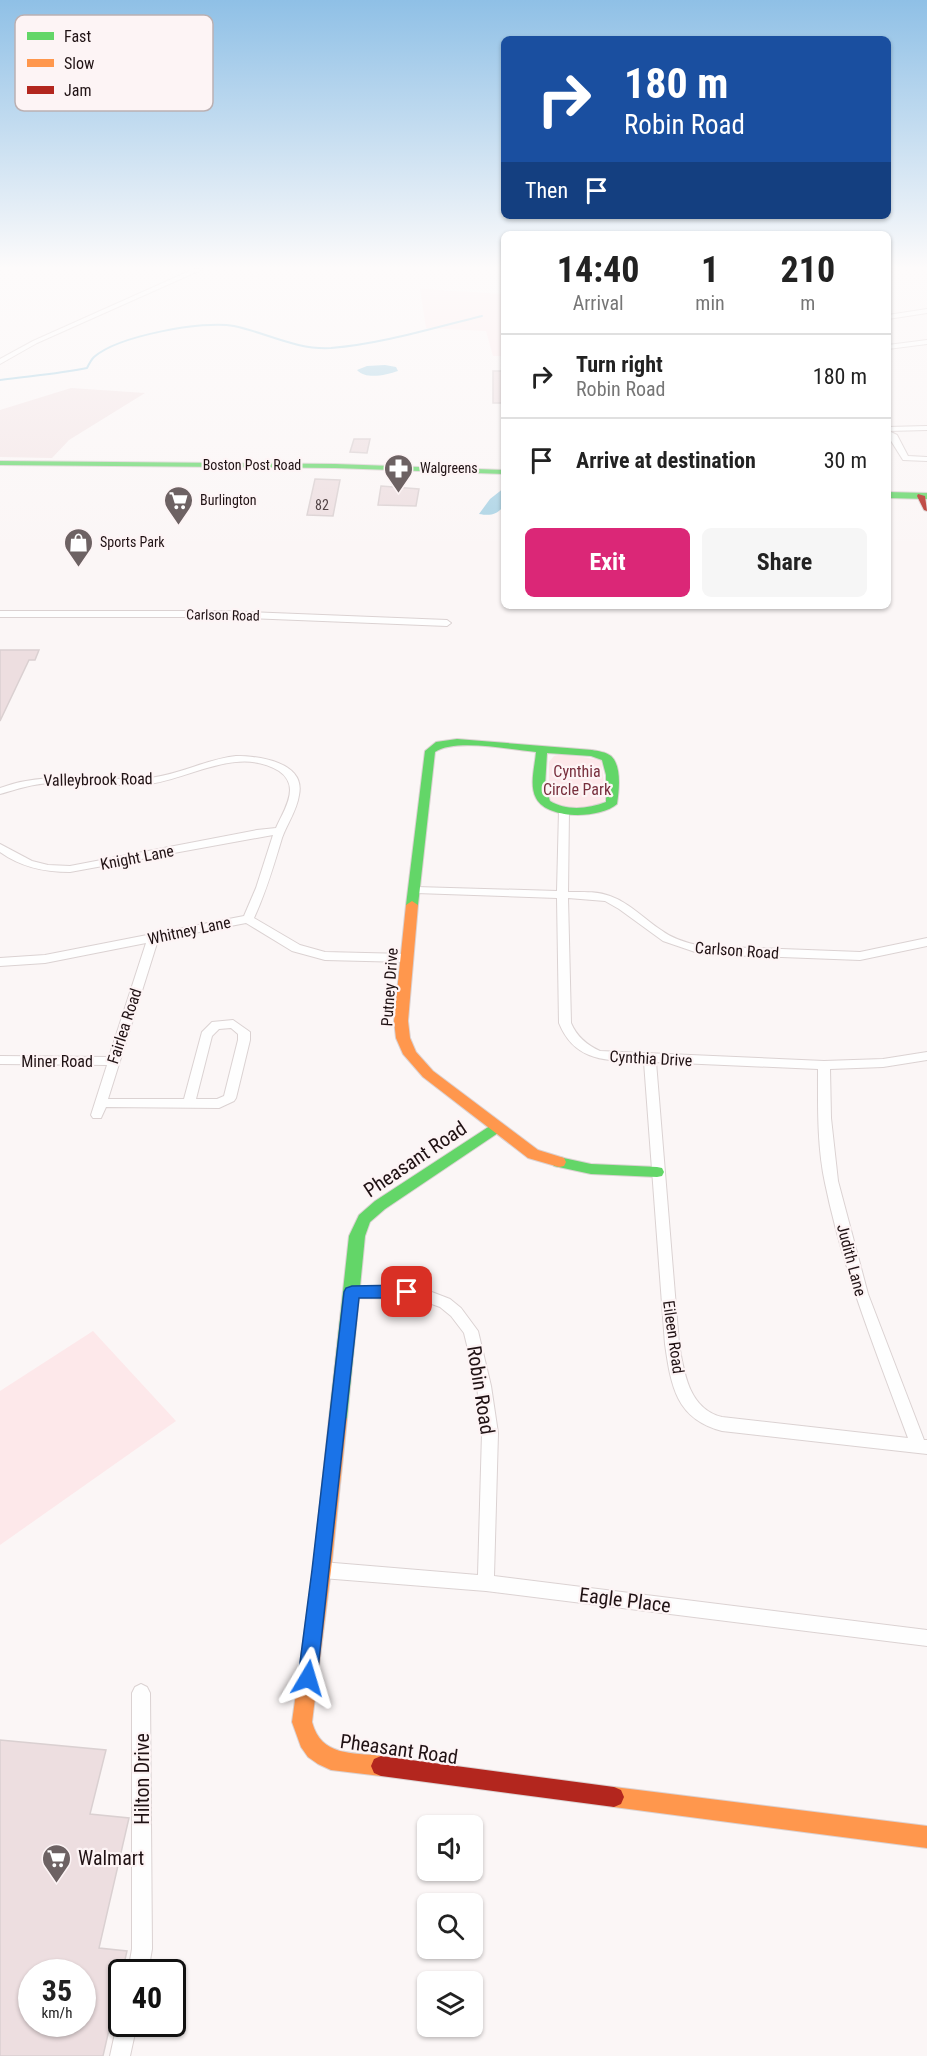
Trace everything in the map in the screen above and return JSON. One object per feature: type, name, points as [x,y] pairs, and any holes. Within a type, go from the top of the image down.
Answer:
[{"type":"street","points":[[891,429],[927,428]]},
{"type":"street","points":[[891,435],[906,458],[927,459]]},
{"type":"street","name":"Boston Post Road","points":[[0,463],[344,466],[501,472]]},
{"type":"street","points":[[891,495],[925,500]]},
{"type":"street","name":"Carlson Road","points":[[0,614],[224,615],[447,623]]},
{"type":"street","name":"Putney Drive","points":[[542,749],[457,742],[440,744],[432,748],[430,752],[416,890],[406,958],[401,1021],[403,1038],[410,1054],[428,1074],[533,1154],[574,1167],[657,1172]]},
{"type":"street","points":[[542,749],[598,754],[610,762],[613,796],[611,804],[599,810],[564,810],[552,807],[541,798],[542,749]]},
{"type":"street","name":"Valleybrook Road","points":[[0,791],[37,780],[150,780],[228,760],[257,761],[286,772],[295,783],[295,792],[248,919]]},
{"type":"street","name":"Cynthia Drive","points":[[564,810],[562,895],[565,1023],[569,1034],[593,1053],[650,1058],[824,1065],[883,1063],[927,1056]]},
{"type":"street","name":"Knight Lane","points":[[0,847],[22,862],[57,870],[81,868],[257,833],[279,831]]},
{"type":"street","name":"Carlson Road","points":[[416,890],[611,898],[657,933],[684,946],[701,950],[860,956],[927,942]]},
{"type":"street","name":"Whitney Lane","points":[[0,962],[45,958],[248,919],[296,948],[325,956],[406,958]]},
{"type":"street","name":"Fairlea Road","points":[[153,938],[99,1109],[189,1104]]},
{"type":"street","points":[[216,1025],[239,1027],[244,1032],[244,1040],[230,1098],[219,1104],[189,1104],[206,1035],[216,1025]]},
{"type":"street","name":"Eileen Road","points":[[650,1058],[657,1172],[674,1353],[684,1392],[694,1411],[722,1425],[923,1447]]},
{"type":"street","name":"Miner Road","points":[[0,1060],[113,1061]]},
{"type":"street","name":"Judith Lane","points":[[824,1065],[825,1118],[831,1181],[861,1294],[923,1447]]},
{"type":"street","name":"Pheasant Road","points":[[496,1127],[380,1205],[364,1219],[357,1236],[322,1570],[302,1722],[305,1740],[320,1756],[331,1760],[927,1837]]},
{"type":"street","name":"Robin Road","points":[[352,1292],[419,1293],[445,1304],[456,1312],[471,1331],[484,1386],[490,1433],[486,1583]]},
{"type":"street","name":"Eagle Place","points":[[322,1570],[486,1583],[927,1638]]},
{"type":"street","name":"Hilton Drive","points":[[140,1959],[141,1694]]},
{"type":"street","points":[[120,2056],[124,2037]]},
{"type":"shaded area","points":[[71,388],[145,393],[69,440],[52,458],[0,457],[0,410]]},
{"type":"green space","name":"Cynthia Circle Park","points":[[563,754],[601,760],[606,798],[602,803],[580,808],[564,806],[551,801],[549,762],[554,756]]},
{"type":"green space","points":[[93,1331],[176,1421],[0,1545],[0,1391]]},
{"type":"water","points":[[367,366],[396,367],[398,371],[371,376],[357,370]]},
{"type":"water","points":[[501,490],[501,509],[493,514],[479,514],[490,499]]},
{"type":"building","points":[[493,371],[501,371],[501,403],[493,403]]},
{"type":"building","points":[[354,439],[370,439],[367,453],[350,452]]},
{"type":"building","points":[[315,479],[340,480],[333,516],[307,515]]},
{"type":"building","name":"Walgreens","points":[[381,486],[419,489],[416,506],[378,505]]},
{"type":"building","points":[[0,650],[39,650],[35,660],[29,660],[0,721]]},
{"type":"building","name":"Walmart","points":[[0,1740],[106,1750],[90,1814],[129,1818],[99,1948],[127,1951],[125,1959],[108,1959],[108,2034],[103,2056],[0,2056]]},
{"type":"waterway","points":[[0,380],[87,368],[89,365]]},
{"type":"traffic: fast","points":[[0,463],[335,466],[501,472]]},
{"type":"traffic: fast","points":[[891,495],[927,496]]},
{"type":"traffic: fast","points":[[412,905],[430,751],[440,744],[457,742],[592,753],[602,756],[608,759],[611,769],[611,804],[584,811],[562,811],[546,804],[541,797],[539,786],[542,749]]},
{"type":"traffic: fast","points":[[338,1419],[357,1236],[364,1219],[380,1205],[496,1127]]},
{"type":"traffic: fast","points":[[559,1162],[591,1169],[657,1172]]},
{"type":"traffic: slow","points":[[412,905],[401,1021],[403,1038],[410,1054],[428,1074],[533,1154],[559,1162]]},
{"type":"traffic: slow","points":[[338,1419],[322,1570],[302,1722],[311,1745],[325,1757],[331,1760],[381,1766]]},
{"type":"traffic: slow","points":[[614,1797],[927,1837]]},
{"type":"traffic: jam","points":[[921,496],[927,508]]},
{"type":"traffic: jam","points":[[381,1766],[614,1797]]},
{"type":"place","name":"Walgreens","points":[[399,494]]},
{"type":"place","name":"Burlington","points":[[179,526]]},
{"type":"place","name":"Sports Park","points":[[79,568]]},
{"type":"place","name":"Walmart","points":[[57,1884]]},
{"type":"route","points":[[308,1678],[352,1292],[407,1292]]}]
